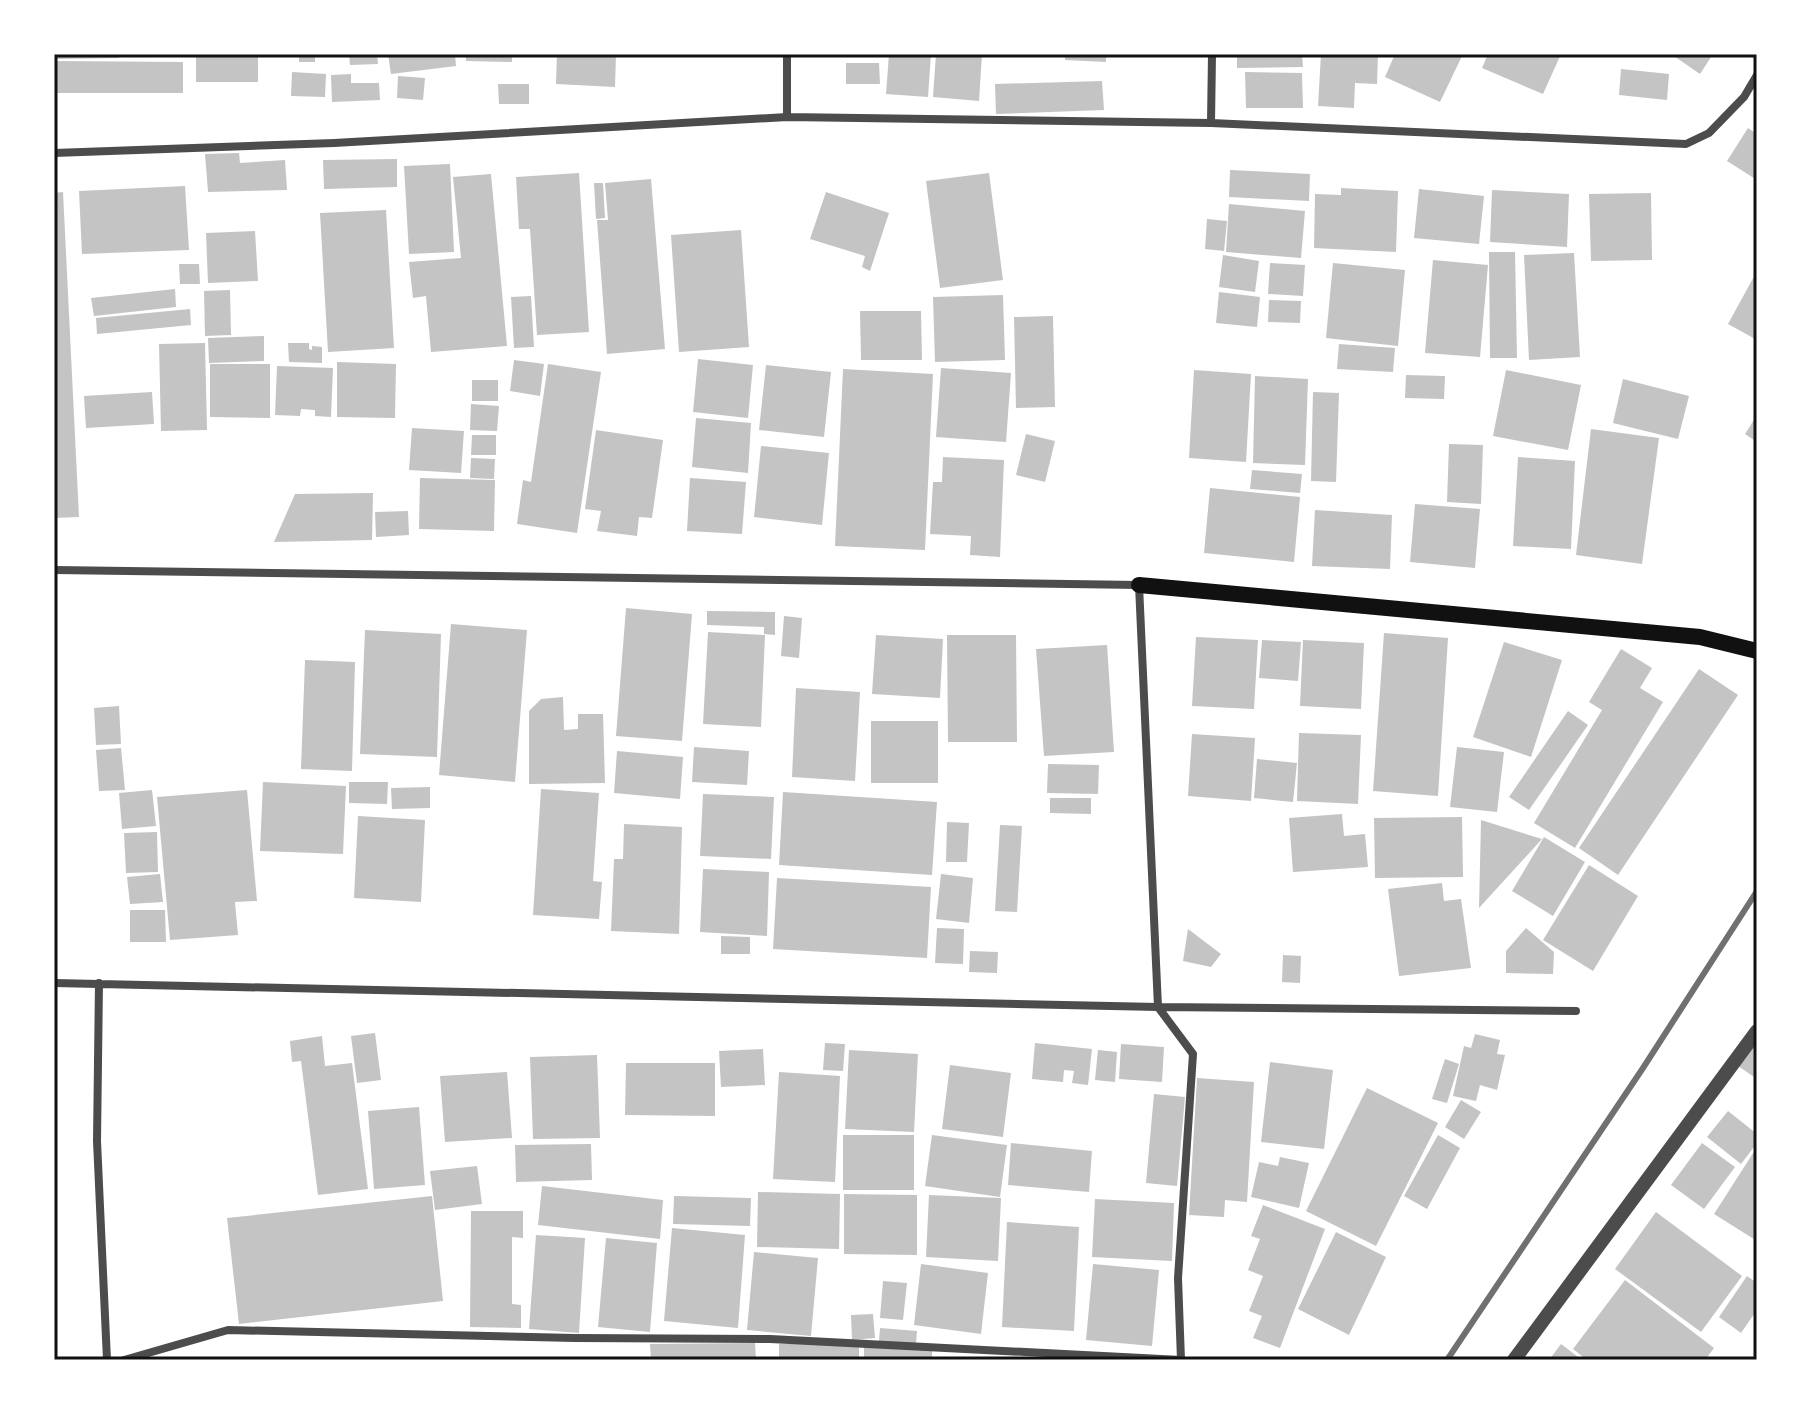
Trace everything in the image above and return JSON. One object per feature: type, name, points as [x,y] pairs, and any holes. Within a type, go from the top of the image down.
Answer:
[{"type":"main road","points":[[1139,585],[1700,637],[1757,651]]},
{"type":"street","points":[[787,54],[787,117]]},
{"type":"street","points":[[1211,123],[1212,54]]},
{"type":"street","points":[[54,153],[334,143],[787,117],[1211,123],[1686,144],[1709,133],[1744,97],[1757,75]]},
{"type":"street","points":[[54,570],[1139,585],[1158,1007],[1193,1054],[1178,1278],[1181,1360],[770,1339],[228,1330],[124,1360]]},
{"type":"street","points":[[54,983],[1158,1007],[1576,1011]]},
{"type":"street","points":[[99,983],[97,1141],[107,1360]]},
{"type":"street","points":[[1514,1360],[1757,1031]]},
{"type":"building","points":[[55,54],[119,54],[119,58],[55,59]]},
{"type":"building","points":[[196,54],[258,54],[258,82],[196,82]]},
{"type":"building","points":[[299,54],[315,54],[315,62],[299,62]]},
{"type":"building","points":[[349,54],[377,54],[378,64],[350,65]]},
{"type":"building","points":[[388,54],[455,54],[456,66],[391,74]]},
{"type":"building","points":[[466,54],[512,54],[512,62],[466,61]]},
{"type":"building","points":[[557,54],[616,54],[615,87],[556,84]]},
{"type":"building","points":[[889,54],[931,54],[928,97],[886,94]]},
{"type":"building","points":[[936,54],[982,54],[979,101],[933,97]]},
{"type":"building","points":[[1065,54],[1106,54],[1106,62],[1065,60]]},
{"type":"building","points":[[1237,54],[1302,54],[1303,67],[1237,68]]},
{"type":"building","points":[[1321,54],[1378,54],[1377,84],[1355,83],[1354,108],[1318,106]]},
{"type":"building","points":[[1395,54],[1463,54],[1440,102],[1385,77]]},
{"type":"building","points":[[1488,54],[1561,54],[1543,94],[1482,68]]},
{"type":"building","points":[[1671,54],[1713,54],[1700,74]]},
{"type":"building","points":[[54,61],[183,62],[183,93],[54,93]]},
{"type":"building","points":[[846,63],[879,63],[880,84],[846,84]]},
{"type":"building","points":[[1621,69],[1669,74],[1667,100],[1619,95]]},
{"type":"building","points":[[292,72],[326,74],[325,97],[291,96]]},
{"type":"building","points":[[1245,72],[1302,73],[1303,108],[1246,108]]},
{"type":"building","points":[[351,74],[351,83],[379,83],[380,100],[332,102],[331,75]]},
{"type":"building","points":[[398,76],[425,78],[423,100],[397,98]]},
{"type":"building","points":[[1102,81],[1104,110],[996,114],[995,84]]},
{"type":"building","points":[[498,84],[529,84],[529,104],[499,104]]},
{"type":"building","points":[[1748,128],[1757,134],[1757,180],[1727,161]]},
{"type":"building","points":[[239,153],[240,163],[285,160],[287,190],[208,192],[205,154]]},
{"type":"building","points":[[397,159],[397,187],[324,189],[323,160]]},
{"type":"building","points":[[450,164],[454,252],[409,254],[404,166]]},
{"type":"building","points":[[1230,170],[1310,174],[1309,201],[1229,197]]},
{"type":"building","points":[[579,173],[589,332],[537,335],[530,229],[519,229],[516,177]]},
{"type":"building","points":[[989,173],[1003,280],[940,288],[926,181]]},
{"type":"building","points":[[491,174],[507,346],[431,352],[426,296],[413,298],[409,262],[461,258],[453,177]]},
{"type":"building","points":[[651,179],[665,349],[607,354],[597,220],[608,220],[605,183]]},
{"type":"building","points":[[594,183],[603,183],[605,218],[596,219]]},
{"type":"building","points":[[185,186],[189,250],[82,254],[79,191]]},
{"type":"building","points":[[1341,188],[1398,191],[1396,252],[1314,248],[1315,194],[1341,195]]},
{"type":"building","points":[[1419,189],[1484,196],[1479,244],[1414,238]]},
{"type":"building","points":[[1492,190],[1569,194],[1567,247],[1490,242]]},
{"type":"building","points":[[63,192],[79,517],[54,518],[54,193]]},
{"type":"building","points":[[826,192],[889,213],[870,271],[862,267],[865,256],[810,239]]},
{"type":"building","points":[[1651,193],[1652,260],[1591,261],[1589,194]]},
{"type":"building","points":[[1229,204],[1305,211],[1301,258],[1226,252]]},
{"type":"building","points":[[386,210],[394,348],[328,352],[320,213]]},
{"type":"building","points":[[1207,219],[1227,221],[1224,251],[1205,249]]},
{"type":"building","points":[[741,230],[749,347],[679,352],[671,235]]},
{"type":"building","points":[[255,231],[258,281],[208,283],[206,233]]},
{"type":"building","points":[[1489,252],[1515,252],[1517,358],[1490,358]]},
{"type":"building","points":[[1574,253],[1580,357],[1529,360],[1524,255]]},
{"type":"building","points":[[1223,255],[1259,261],[1255,292],[1219,287]]},
{"type":"building","points":[[1433,260],[1488,265],[1480,357],[1425,353]]},
{"type":"building","points":[[1270,263],[1305,265],[1303,296],[1268,294]]},
{"type":"building","points":[[1333,263],[1405,270],[1398,346],[1326,338]]},
{"type":"building","points":[[179,264],[199,264],[200,284],[180,284]]},
{"type":"building","points":[[1757,271],[1757,340],[1728,324]]},
{"type":"building","points":[[175,289],[176,307],[94,316],[91,298]]},
{"type":"building","points":[[230,290],[231,335],[205,336],[204,291]]},
{"type":"building","points":[[1219,292],[1260,297],[1257,327],[1216,323]]},
{"type":"building","points":[[1003,295],[1005,360],[935,362],[933,297]]},
{"type":"building","points":[[531,296],[534,347],[514,348],[511,297]]},
{"type":"building","points":[[1269,300],[1301,301],[1300,323],[1268,322]]},
{"type":"building","points":[[190,309],[191,325],[97,334],[96,318]]},
{"type":"building","points":[[860,311],[921,311],[922,360],[861,360]]},
{"type":"building","points":[[1053,316],[1055,407],[1016,408],[1014,317]]},
{"type":"building","points":[[264,336],[264,361],[209,363],[208,338]]},
{"type":"building","points":[[205,343],[207,430],[161,431],[159,344]]},
{"type":"building","points":[[288,343],[309,343],[312,350],[312,346],[322,347],[322,363],[289,362]]},
{"type":"building","points":[[1339,344],[1395,348],[1393,372],[1337,369]]},
{"type":"building","points":[[698,359],[753,365],[748,418],[693,412]]},
{"type":"building","points":[[514,360],[544,364],[540,396],[510,391]]},
{"type":"building","points":[[337,362],[396,364],[395,418],[337,417]]},
{"type":"building","points":[[210,364],[270,364],[270,418],[210,417]]},
{"type":"building","points":[[548,364],[601,372],[577,533],[517,524],[523,480],[531,482]]},
{"type":"building","points":[[766,365],[831,372],[824,437],[759,430]]},
{"type":"building","points":[[277,366],[333,368],[331,417],[315,416],[315,410],[301,409],[300,416],[275,415]]},
{"type":"building","points":[[941,368],[1011,373],[1006,442],[936,437]]},
{"type":"building","points":[[843,369],[933,374],[925,550],[835,546]]},
{"type":"building","points":[[1194,370],[1251,374],[1246,462],[1189,458]]},
{"type":"building","points":[[1506,370],[1581,385],[1568,450],[1493,436]]},
{"type":"building","points":[[1406,375],[1445,376],[1444,399],[1405,398]]},
{"type":"building","points":[[1255,376],[1308,379],[1305,465],[1253,463]]},
{"type":"building","points":[[1623,379],[1689,396],[1678,439],[1613,423]]},
{"type":"building","points":[[472,380],[498,380],[498,401],[472,401]]},
{"type":"building","points":[[152,392],[154,424],[86,428],[84,396]]},
{"type":"building","points":[[1313,392],[1339,393],[1336,482],[1311,481]]},
{"type":"building","points":[[471,404],[499,406],[497,431],[470,430]]},
{"type":"building","points":[[1757,415],[1757,442],[1745,434]]},
{"type":"building","points":[[696,418],[751,423],[748,473],[692,467]]},
{"type":"building","points":[[412,428],[464,431],[461,473],[409,470]]},
{"type":"building","points":[[1591,429],[1659,438],[1642,564],[1576,555]]},
{"type":"building","points":[[596,430],[663,440],[652,518],[639,517],[637,536],[597,531],[601,511],[585,509]]},
{"type":"building","points":[[1026,434],[1055,441],[1045,482],[1016,475]]},
{"type":"building","points":[[472,435],[496,435],[496,455],[471,455]]},
{"type":"building","points":[[1449,444],[1483,445],[1481,504],[1447,502]]},
{"type":"building","points":[[761,446],[829,453],[822,525],[754,517]]},
{"type":"building","points":[[943,457],[1004,460],[1000,557],[970,555],[971,536],[930,534],[933,482],[942,482]]},
{"type":"building","points":[[1518,457],[1575,461],[1571,549],[1513,546]]},
{"type":"building","points":[[471,458],[495,459],[494,479],[470,478]]},
{"type":"building","points":[[1252,470],[1302,474],[1300,493],[1250,489]]},
{"type":"building","points":[[420,478],[495,480],[494,531],[419,529]]},
{"type":"building","points":[[690,478],[746,482],[742,534],[687,531]]},
{"type":"building","points":[[1210,488],[1300,497],[1294,562],[1204,553]]},
{"type":"building","points":[[373,493],[372,540],[274,542],[295,494]]},
{"type":"building","points":[[1415,504],[1480,509],[1475,568],[1410,562]]},
{"type":"building","points":[[1315,510],[1392,515],[1390,569],[1312,566]]},
{"type":"building","points":[[408,511],[409,535],[376,537],[375,512]]},
{"type":"building","points":[[626,608],[692,614],[682,741],[616,736]]},
{"type":"building","points":[[707,611],[775,612],[775,635],[764,634],[764,627],[707,625]]},
{"type":"building","points":[[784,616],[802,618],[799,658],[781,656]]},
{"type":"building","points":[[451,624],[527,630],[515,782],[439,775]]},
{"type":"building","points":[[365,630],[441,634],[437,757],[360,754]]},
{"type":"building","points":[[708,632],[765,635],[761,727],[703,724]]},
{"type":"building","points":[[1384,633],[1448,638],[1438,796],[1373,791]]},
{"type":"building","points":[[876,635],[943,639],[940,698],[872,694]]},
{"type":"building","points":[[947,635],[1016,635],[1017,742],[948,742]]},
{"type":"building","points":[[1196,637],[1258,640],[1254,709],[1192,706]]},
{"type":"building","points":[[1262,640],[1301,642],[1298,681],[1259,678]]},
{"type":"building","points":[[1303,640],[1364,643],[1361,709],[1300,706]]},
{"type":"building","points":[[1504,642],[1562,660],[1531,757],[1473,737]]},
{"type":"building","points":[[1107,645],[1114,752],[1044,756],[1036,649]]},
{"type":"building","points":[[1621,649],[1652,668],[1640,688],[1663,702],[1575,848],[1534,823],[1602,710],[1589,702]]},
{"type":"building","points":[[305,660],[355,662],[352,771],[301,769]]},
{"type":"building","points":[[1699,669],[1738,695],[1618,875],[1579,848]]},
{"type":"building","points":[[796,688],[860,692],[855,781],[792,777]]},
{"type":"building","points":[[563,697],[564,730],[578,729],[578,714],[603,714],[605,783],[529,784],[529,711],[541,699]]},
{"type":"building","points":[[119,706],[121,744],[96,745],[94,708]]},
{"type":"building","points":[[1568,711],[1588,725],[1529,810],[1509,797]]},
{"type":"building","points":[[871,721],[938,721],[938,783],[871,783]]},
{"type":"building","points":[[1299,733],[1361,735],[1358,804],[1297,801]]},
{"type":"building","points":[[1192,734],[1255,738],[1251,801],[1188,796]]},
{"type":"building","points":[[694,747],[749,751],[747,785],[692,782]]},
{"type":"building","points":[[1457,747],[1504,752],[1497,812],[1450,807]]},
{"type":"building","points":[[121,748],[125,790],[99,791],[96,750]]},
{"type":"building","points":[[617,751],[683,757],[680,799],[614,793]]},
{"type":"building","points":[[1257,759],[1297,763],[1293,802],[1254,798]]},
{"type":"building","points":[[1048,764],[1099,765],[1098,794],[1047,793]]},
{"type":"building","points":[[263,782],[346,786],[343,854],[260,851]]},
{"type":"building","points":[[349,782],[388,782],[387,804],[349,803]]},
{"type":"building","points":[[430,787],[430,808],[392,809],[391,788]]},
{"type":"building","points":[[541,789],[599,793],[593,881],[602,882],[599,919],[533,915]]},
{"type":"building","points":[[152,790],[156,826],[122,829],[119,793]]},
{"type":"building","points":[[247,790],[257,901],[235,902],[238,935],[170,940],[157,797]]},
{"type":"building","points":[[783,792],[937,802],[932,875],[779,865]]},
{"type":"building","points":[[703,794],[774,797],[771,859],[700,856]]},
{"type":"building","points":[[1050,798],[1091,798],[1091,814],[1050,813]]},
{"type":"building","points":[[1342,814],[1344,836],[1365,834],[1368,867],[1293,872],[1289,818]]},
{"type":"building","points":[[358,816],[425,820],[421,902],[354,898]]},
{"type":"building","points":[[1462,817],[1463,877],[1375,878],[1374,818]]},
{"type":"building","points":[[1481,820],[1542,839],[1479,908]]},
{"type":"building","points":[[947,822],[969,823],[967,862],[946,862]]},
{"type":"building","points":[[624,824],[682,827],[679,934],[611,931],[614,859],[623,859]]},
{"type":"building","points":[[1000,825],[1022,826],[1017,912],[995,911]]},
{"type":"building","points":[[157,832],[158,872],[126,873],[124,833]]},
{"type":"building","points":[[1544,837],[1585,862],[1553,916],[1512,891]]},
{"type":"building","points":[[1589,865],[1638,896],[1593,971],[1543,940]]},
{"type":"building","points":[[703,869],[769,872],[767,936],[700,932]]},
{"type":"building","points":[[160,874],[163,902],[130,904],[127,877]]},
{"type":"building","points":[[941,874],[973,878],[969,923],[936,919]]},
{"type":"building","points":[[777,878],[931,887],[927,958],[773,949]]},
{"type":"building","points":[[1442,883],[1444,901],[1461,899],[1471,968],[1399,976],[1388,889]]},
{"type":"building","points":[[130,910],[165,910],[166,942],[130,942]]},
{"type":"building","points":[[937,928],[964,929],[963,964],[935,963]]},
{"type":"building","points":[[1526,928],[1554,952],[1553,974],[1506,973],[1506,951]]},
{"type":"building","points":[[1188,929],[1221,954],[1211,967],[1183,961]]},
{"type":"building","points":[[721,936],[750,937],[750,954],[721,954]]},
{"type":"building","points":[[970,951],[998,952],[997,973],[969,972]]},
{"type":"building","points":[[1283,955],[1301,956],[1300,983],[1282,982]]},
{"type":"building","points":[[375,1033],[381,1080],[357,1083],[351,1036]]},
{"type":"building","points":[[1475,1034],[1500,1040],[1497,1054],[1505,1055],[1497,1090],[1480,1085],[1476,1101],[1453,1096],[1464,1046],[1471,1048]]},
{"type":"building","points":[[322,1036],[325,1066],[352,1063],[368,1189],[318,1195],[301,1061],[292,1062],[290,1041]]},
{"type":"building","points":[[825,1043],[845,1044],[843,1071],[823,1070]]},
{"type":"building","points":[[1035,1043],[1092,1049],[1088,1085],[1072,1083],[1074,1071],[1064,1070],[1063,1082],[1032,1079]]},
{"type":"building","points":[[1754,1043],[1757,1045],[1757,1079],[1738,1066]]},
{"type":"building","points":[[1121,1044],[1164,1047],[1162,1082],[1119,1079]]},
{"type":"building","points":[[763,1049],[765,1085],[721,1087],[719,1051]]},
{"type":"building","points":[[849,1050],[918,1054],[914,1132],[845,1129]]},
{"type":"building","points":[[1098,1050],[1117,1052],[1115,1082],[1095,1080]]},
{"type":"building","points":[[597,1055],[600,1138],[533,1139],[530,1057]]},
{"type":"building","points":[[1445,1059],[1459,1064],[1447,1103],[1432,1099]]},
{"type":"building","points":[[1270,1062],[1333,1070],[1324,1149],[1261,1142]]},
{"type":"building","points":[[626,1063],[715,1063],[715,1116],[625,1115]]},
{"type":"building","points":[[950,1065],[1011,1073],[1003,1137],[942,1129]]},
{"type":"building","points":[[507,1072],[512,1138],[445,1142],[440,1076]]},
{"type":"building","points":[[779,1072],[840,1076],[835,1182],[773,1179]]},
{"type":"building","points":[[1197,1078],[1254,1082],[1247,1202],[1225,1200],[1224,1217],[1189,1215]]},
{"type":"building","points":[[1367,1088],[1438,1123],[1376,1246],[1306,1211]]},
{"type":"building","points":[[1154,1094],[1185,1097],[1177,1186],[1146,1183]]},
{"type":"building","points":[[1461,1100],[1481,1112],[1464,1139],[1445,1127]]},
{"type":"building","points":[[419,1107],[425,1185],[374,1189],[368,1111]]},
{"type":"building","points":[[1728,1111],[1757,1134],[1757,1143],[1741,1164],[1707,1137]]},
{"type":"building","points":[[843,1135],[914,1135],[914,1190],[843,1190]]},
{"type":"building","points":[[932,1135],[1007,1145],[1000,1197],[925,1186]]},
{"type":"building","points":[[1438,1135],[1460,1148],[1427,1209],[1404,1196]]},
{"type":"building","points":[[1011,1143],[1092,1151],[1089,1192],[1008,1185]]},
{"type":"building","points":[[1702,1143],[1735,1167],[1704,1209],[1671,1185]]},
{"type":"building","points":[[591,1144],[592,1180],[516,1182],[515,1145]]},
{"type":"building","points":[[1757,1147],[1757,1241],[1714,1214]]},
{"type":"building","points":[[1280,1157],[1309,1163],[1299,1208],[1251,1197],[1259,1162],[1278,1166]]},
{"type":"building","points":[[477,1166],[482,1204],[435,1210],[430,1171]]},
{"type":"building","points":[[542,1186],[663,1200],[660,1239],[538,1225]]},
{"type":"building","points":[[758,1192],[840,1194],[839,1249],[757,1247]]},
{"type":"building","points":[[844,1194],[917,1195],[917,1255],[844,1254]]},
{"type":"building","points":[[929,1195],[1001,1198],[998,1261],[926,1257]]},
{"type":"building","points":[[432,1196],[443,1301],[239,1324],[227,1218]]},
{"type":"building","points":[[674,1196],[751,1198],[750,1226],[673,1224]]},
{"type":"building","points":[[1095,1199],[1174,1203],[1172,1261],[1092,1257]]},
{"type":"building","points":[[1263,1205],[1325,1229],[1280,1348],[1253,1338],[1262,1316],[1249,1311],[1263,1276],[1248,1270],[1260,1239],[1251,1236]]},
{"type":"building","points":[[471,1211],[523,1211],[523,1238],[512,1237],[512,1304],[521,1305],[521,1328],[470,1327]]},
{"type":"building","points":[[1656,1212],[1742,1276],[1701,1332],[1615,1269]]},
{"type":"building","points":[[1007,1222],[1079,1227],[1074,1331],[1002,1327]]},
{"type":"building","points":[[672,1228],[745,1235],[738,1328],[664,1321]]},
{"type":"building","points":[[1336,1232],[1386,1257],[1349,1335],[1298,1309]]},
{"type":"building","points":[[536,1235],[585,1238],[579,1333],[529,1329]]},
{"type":"building","points":[[606,1238],[657,1243],[650,1332],[598,1327]]},
{"type":"building","points":[[754,1252],[818,1258],[811,1336],[747,1330]]},
{"type":"building","points":[[921,1264],[988,1273],[981,1334],[914,1325]]},
{"type":"building","points":[[1093,1264],[1159,1270],[1152,1346],[1086,1340]]},
{"type":"building","points":[[1747,1276],[1757,1283],[1757,1310],[1741,1333],[1719,1317]]},
{"type":"building","points":[[1625,1280],[1714,1348],[1705,1360],[1587,1360],[1573,1349]]},
{"type":"building","points":[[883,1281],[907,1283],[903,1320],[880,1318]]},
{"type":"building","points":[[873,1314],[875,1338],[852,1340],[851,1315]]},
{"type":"building","points":[[880,1328],[917,1331],[916,1344],[879,1341]]},
{"type":"building","points":[[755,1343],[756,1360],[651,1360],[650,1344]]},
{"type":"building","points":[[779,1344],[859,1344],[859,1360],[779,1360]]},
{"type":"building","points":[[1561,1344],[1582,1360],[1549,1360]]},
{"type":"building","points":[[864,1346],[932,1347],[932,1360],[864,1360]]},
{"type":"railway","points":[[1447,1360],[1643,1068],[1757,891]]}]
